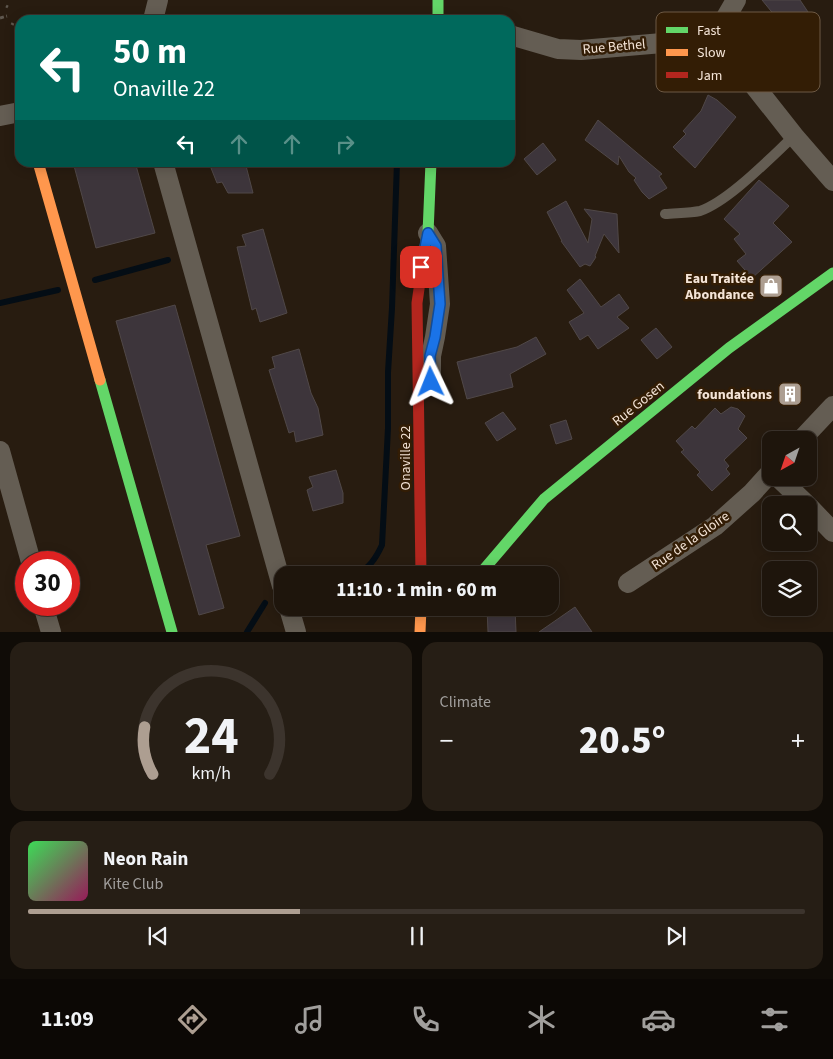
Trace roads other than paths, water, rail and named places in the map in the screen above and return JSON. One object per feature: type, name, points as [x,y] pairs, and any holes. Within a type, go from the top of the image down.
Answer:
[{"type":"street","points":[[154,15],[158,0]]},
{"type":"street","points":[[729,12],[736,0]]},
{"type":"street","name":"Rue Bethel","points":[[515,36],[558,49],[581,50],[656,43]]},
{"type":"street","points":[[759,92],[833,181]]},
{"type":"street","points":[[0,116],[15,113]]},
{"type":"street","points":[[39,167],[172,632]]},
{"type":"street","points":[[164,167],[276,566]]},
{"type":"street","points":[[420,420],[429,410],[430,356],[440,304],[436,246],[428,233],[431,167]]},
{"type":"street","name":"Rue Gosen","points":[[488,566],[544,499],[729,348],[833,273]]},
{"type":"street","points":[[809,431],[833,406]]},
{"type":"street","name":"Onaville 22","points":[[420,420],[421,566]]},
{"type":"street","points":[[0,451],[28,551]]},
{"type":"street","name":"Rue de la Gloire","points":[[628,584],[715,526],[762,482]]},
{"type":"street","points":[[788,486],[798,496]]},
{"type":"street","points":[[817,515],[833,532]]},
{"type":"street","points":[[46,616],[51,632]]},
{"type":"street","points":[[291,616],[296,632]]},
{"type":"street","points":[[420,632],[421,616]]},
{"type":"lane","points":[[665,214],[697,212],[714,206],[729,195],[794,136]]},
{"type":"waterway","points":[[369,566],[382,545],[397,167]]},
{"type":"waterway","points":[[95,280],[168,260]]},
{"type":"waterway","points":[[0,303],[58,290]]},
{"type":"waterway","points":[[247,632],[265,603]]},
{"type":"place","name":"Eau Traitée Abondance","points":[[771,286]]},
{"type":"place","name":"foundations","points":[[790,394]]}]
